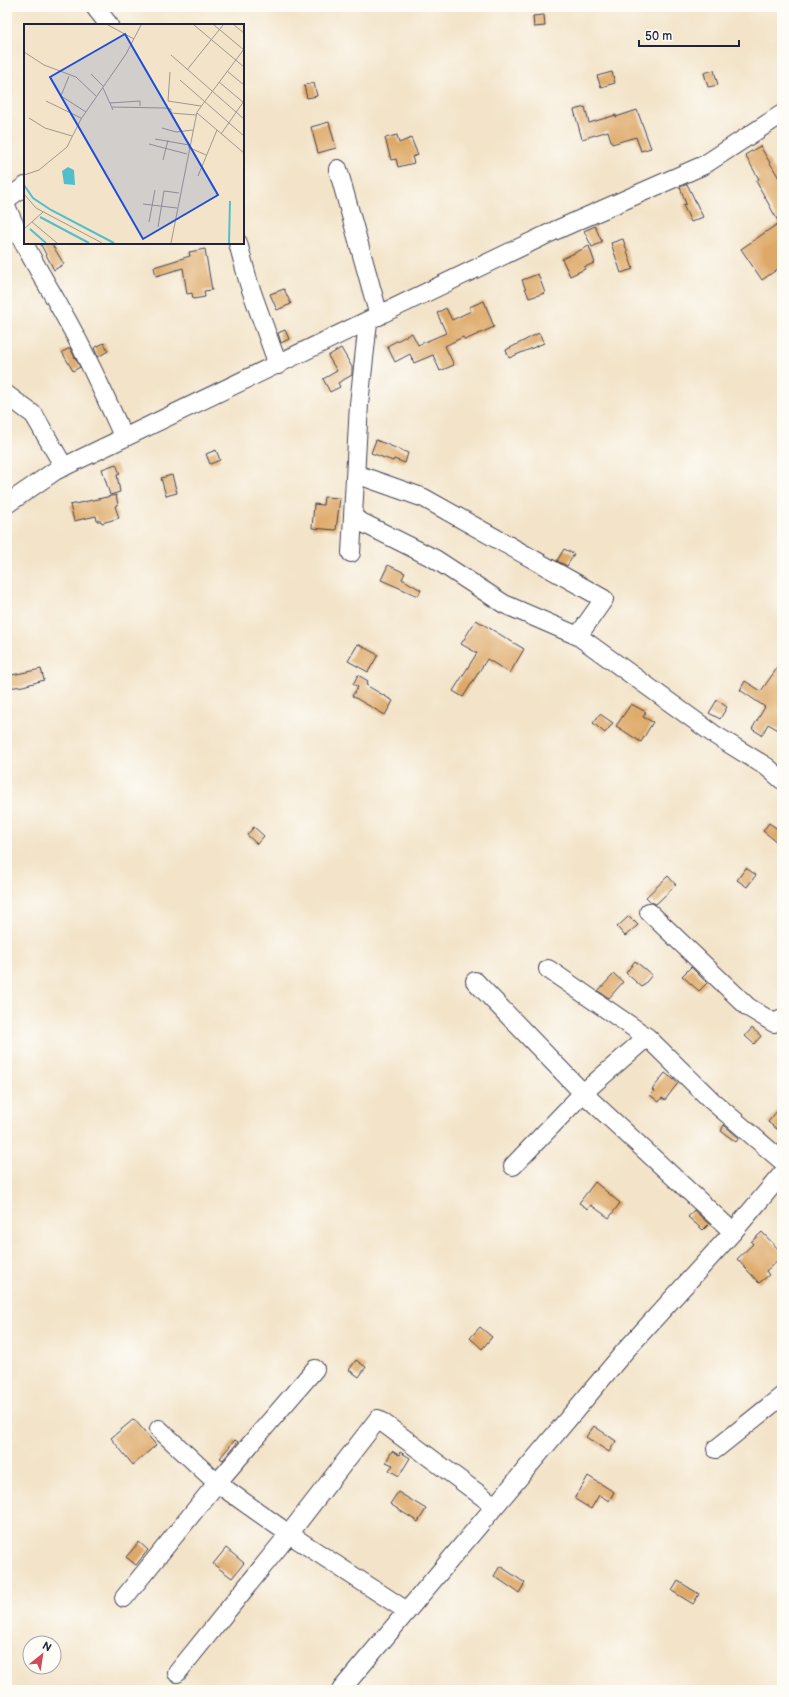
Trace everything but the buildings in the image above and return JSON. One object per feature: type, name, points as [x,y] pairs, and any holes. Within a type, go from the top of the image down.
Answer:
[{"type":"street","points":[[95,7],[108,24]]},
{"type":"street","points":[[7,504],[55,471],[554,231],[704,165],[782,114]]},
{"type":"street","points":[[338,169],[373,319],[359,404],[351,553]]},
{"type":"street","points":[[7,199],[24,187]]},
{"type":"street","points":[[7,208],[26,250],[64,313],[124,438]]},
{"type":"street","points":[[238,244],[249,284],[278,365]]},
{"type":"street","points":[[7,395],[34,415],[64,467]]},
{"type":"street","points":[[356,474],[424,498],[604,599],[578,636]]},
{"type":"street","points":[[353,518],[434,559],[504,604],[578,636],[715,735],[767,768],[782,780]]},
{"type":"street","points":[[649,912],[748,1007],[774,1023],[782,1019]]},
{"type":"street","points":[[548,969],[647,1037],[711,1100],[782,1161]]},
{"type":"street","points":[[475,981],[583,1093],[733,1232]]},
{"type":"street","points":[[513,1166],[583,1093],[647,1037]]},
{"type":"street","points":[[341,1690],[625,1351],[733,1232],[779,1186]]},
{"type":"street","points":[[124,1598],[217,1484],[315,1369]]},
{"type":"street","points":[[716,1449],[782,1396]]},
{"type":"street","points":[[177,1673],[289,1534],[378,1419],[495,1506]]},
{"type":"street","points":[[159,1429],[217,1484],[289,1534],[407,1611]]}]
